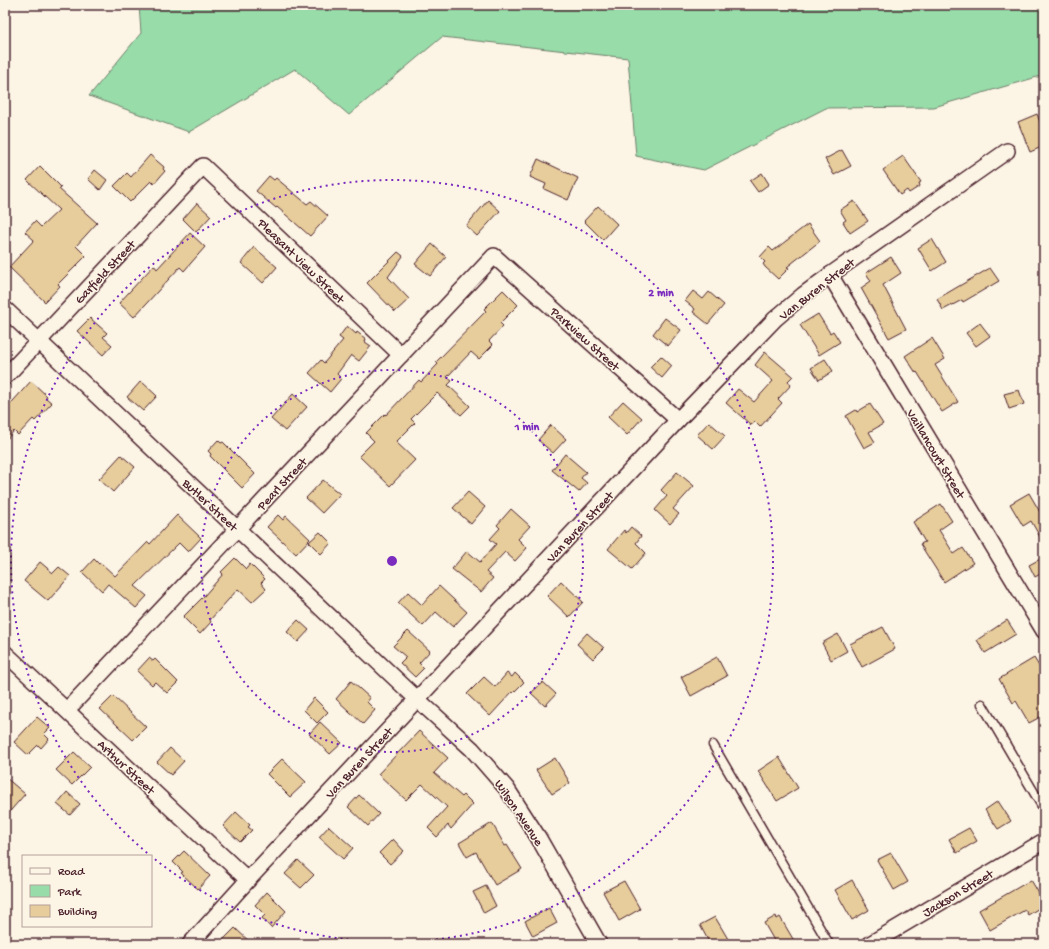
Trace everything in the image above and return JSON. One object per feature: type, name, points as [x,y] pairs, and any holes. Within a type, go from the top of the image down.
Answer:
[{"type":"street","name":"Van Buren Street","points":[[190,944],[678,420],[775,319],[803,295],[830,275],[1007,151]]},
{"type":"street","name":"Garfield Street","points":[[5,377],[203,166]]},
{"type":"street","name":"Pleasant View Street","points":[[203,166],[401,355]]},
{"type":"street","name":"Pearl Street","points":[[67,710],[494,256]]},
{"type":"street","name":"Parkview Street","points":[[494,256],[678,420]]},
{"type":"street","name":"Vaillancourt Street","points":[[830,275],[1044,630]]},
{"type":"street","name":"Butler Street","points":[[5,309],[417,699]]},
{"type":"street","name":"Arthur Street","points":[[5,652],[248,880]]},
{"type":"street","name":"Wilson Avenue","points":[[417,699],[472,749],[507,789],[538,837],[599,944]]},
{"type":"street","name":"Jackson Street","points":[[870,944],[1044,841]]},
{"type":"lane","points":[[982,704],[1042,806],[1044,805]]},
{"type":"lane","points":[[713,745],[829,944]]},
{"type":"green space","points":[[139,5],[1044,5],[1044,75],[934,107],[826,108],[704,170],[636,156],[628,58],[442,37],[349,115],[295,69],[189,132],[89,96],[141,33]]},
{"type":"building","points":[[1037,114],[1044,132],[1044,146],[1030,152],[1018,122]]},
{"type":"building","points":[[842,150],[851,166],[834,175],[825,159]]},
{"type":"building","points":[[150,155],[164,167],[163,169],[165,171],[154,184],[151,181],[130,202],[114,186],[127,173],[131,177]]},
{"type":"building","points":[[903,156],[921,182],[919,183],[920,186],[909,193],[907,190],[900,195],[883,170]]},
{"type":"building","points":[[538,159],[578,178],[568,200],[544,189],[546,184],[530,177]]},
{"type":"building","points":[[40,166],[61,187],[59,189],[97,223],[76,246],[86,256],[58,284],[60,286],[45,302],[9,267],[34,240],[25,232],[35,221],[41,227],[59,210],[27,180]]},
{"type":"building","points":[[95,170],[107,180],[100,190],[88,179]]},
{"type":"building","points":[[762,173],[769,184],[758,192],[750,181]]},
{"type":"building","points":[[269,176],[274,180],[276,178],[307,204],[311,201],[328,216],[310,236],[256,191]]},
{"type":"building","points":[[488,200],[500,211],[477,236],[466,226]]},
{"type":"building","points":[[854,201],[868,221],[850,233],[843,222],[846,220],[840,210]]},
{"type":"building","points":[[197,203],[211,216],[196,232],[183,219]]},
{"type":"building","points":[[598,206],[617,224],[603,240],[584,221]]},
{"type":"building","points":[[808,224],[820,241],[787,267],[789,268],[778,279],[765,267],[763,264],[765,262],[760,257],[769,247],[773,251]]},
{"type":"building","points":[[190,233],[205,247],[184,271],[180,267],[134,317],[119,303],[154,265],[157,269]]},
{"type":"building","points":[[932,239],[946,262],[932,271],[918,248]]},
{"type":"building","points":[[432,244],[446,257],[430,276],[415,264]]},
{"type":"building","points":[[254,247],[277,267],[263,283],[241,263]]},
{"type":"building","points":[[398,252],[403,256],[388,277],[409,299],[395,312],[367,283]]},
{"type":"building","points":[[891,257],[901,273],[883,285],[906,329],[889,338],[861,288],[871,281],[866,273]]},
{"type":"building","points":[[990,268],[999,281],[963,302],[962,300],[943,310],[937,299]]},
{"type":"building","points":[[503,290],[518,305],[500,323],[503,326],[489,341],[493,345],[479,359],[471,352],[447,377],[452,381],[448,385],[470,406],[461,415],[437,393],[411,419],[415,423],[396,442],[415,460],[390,486],[359,456],[374,441],[366,433],[385,414],[386,415],[419,380],[421,382],[438,364],[436,362],[486,311],[484,309]]},
{"type":"building","points":[[693,291],[703,299],[709,292],[724,305],[708,324],[693,312],[695,309],[685,301]]},
{"type":"building","points":[[818,314],[830,333],[833,331],[840,342],[819,355],[800,325]]},
{"type":"building","points":[[90,318],[107,333],[103,337],[112,345],[103,355],[77,331]]},
{"type":"building","points":[[665,318],[681,330],[668,346],[653,334]]},
{"type":"building","points":[[980,323],[990,336],[976,346],[966,333]]},
{"type":"building","points":[[347,326],[356,334],[357,332],[366,339],[365,342],[371,346],[359,361],[351,355],[337,374],[341,378],[330,392],[309,373],[321,360],[324,363],[343,340],[339,337]]},
{"type":"building","points":[[932,338],[945,359],[935,365],[958,402],[942,412],[905,356]]},
{"type":"building","points":[[765,352],[793,376],[788,381],[791,385],[778,399],[782,403],[760,427],[754,421],[751,425],[726,403],[738,389],[754,402],[773,381],[755,365]]},
{"type":"building","points":[[661,356],[672,366],[662,378],[650,367]]},
{"type":"building","points":[[825,359],[833,371],[819,380],[811,368]]},
{"type":"building","points":[[31,381],[47,396],[46,398],[52,403],[35,421],[33,419],[18,435],[14,431],[5,441],[5,410]]},
{"type":"building","points":[[141,381],[157,396],[143,411],[127,397]]},
{"type":"building","points":[[1019,390],[1024,404],[1009,409],[1004,394]]},
{"type":"building","points":[[293,394],[307,407],[285,431],[271,419]]},
{"type":"building","points":[[623,401],[642,418],[627,435],[608,417]]},
{"type":"building","points":[[870,404],[883,424],[869,432],[875,442],[864,448],[846,416],[856,410],[857,412]]},
{"type":"building","points":[[709,422],[725,436],[713,449],[697,435]]},
{"type":"building","points":[[551,425],[566,439],[553,453],[538,440]]},
{"type":"building","points":[[218,440],[221,443],[223,442],[255,474],[242,488],[210,456],[211,454],[208,451]]},
{"type":"building","points":[[565,454],[586,472],[581,478],[587,483],[579,492],[552,470]]},
{"type":"building","points":[[121,455],[135,467],[113,492],[99,479]]},
{"type":"building","points":[[677,472],[694,486],[673,509],[679,514],[670,524],[655,510],[667,496],[661,490]]},
{"type":"building","points":[[323,480],[340,494],[322,513],[306,498]]},
{"type":"building","points":[[468,492],[485,507],[471,524],[453,508]]},
{"type":"building","points":[[1029,493],[1044,519],[1044,544],[1031,521],[1023,526],[1010,504]]},
{"type":"building","points":[[941,504],[952,521],[939,530],[954,554],[963,548],[973,563],[944,582],[920,544],[925,542],[913,522]]},
{"type":"building","points":[[511,509],[530,526],[518,539],[527,548],[515,561],[505,552],[486,572],[493,578],[481,592],[452,569],[467,551],[480,562],[496,544],[490,539],[500,528],[497,525]]},
{"type":"building","points":[[177,515],[201,538],[188,552],[179,543],[135,586],[147,596],[136,608],[108,584],[102,591],[82,572],[94,559],[99,564],[101,563],[115,576],[148,542],[150,544]]},
{"type":"building","points":[[278,515],[283,520],[286,516],[310,539],[296,554],[267,527]]},
{"type":"building","points":[[631,527],[641,536],[636,543],[646,553],[632,569],[608,549],[624,530],[626,533]]},
{"type":"building","points":[[320,532],[331,543],[321,554],[309,542]]},
{"type":"building","points":[[1044,557],[1044,572],[1035,577],[1029,565]]},
{"type":"building","points":[[235,558],[246,569],[250,564],[265,579],[261,583],[266,589],[252,602],[238,589],[210,620],[211,622],[200,634],[183,617],[204,596],[223,574],[221,572]]},
{"type":"building","points":[[40,562],[53,573],[59,567],[70,576],[48,601],[24,581]]},
{"type":"building","points":[[561,581],[583,602],[569,617],[547,596]]},
{"type":"building","points":[[439,586],[467,612],[453,627],[436,612],[423,626],[398,603],[408,592],[422,605]]},
{"type":"building","points":[[298,620],[309,630],[298,642],[287,632]]},
{"type":"building","points":[[1007,620],[1016,634],[985,653],[977,640]]},
{"type":"building","points":[[883,627],[895,649],[862,667],[850,644]]},
{"type":"building","points":[[408,631],[430,651],[419,663],[424,668],[415,677],[400,663],[406,657],[393,646]]},
{"type":"building","points":[[587,633],[604,648],[593,659],[577,644]]},
{"type":"building","points":[[838,634],[847,651],[831,660],[822,643]]},
{"type":"building","points":[[717,657],[727,676],[691,696],[681,677]]},
{"type":"building","points":[[149,658],[153,661],[155,659],[178,682],[167,693],[155,682],[152,685],[137,671]]},
{"type":"building","points":[[1034,658],[1044,674],[1044,715],[1029,723],[1016,701],[1013,703],[999,679]]},
{"type":"building","points":[[507,673],[512,677],[515,673],[524,682],[513,693],[512,692],[490,716],[467,694],[484,677],[495,687]]},
{"type":"building","points":[[351,681],[370,698],[367,702],[375,710],[363,724],[336,699]]},
{"type":"building","points":[[543,682],[556,694],[545,706],[531,693]]},
{"type":"building","points":[[113,696],[146,727],[133,740],[100,709]]},
{"type":"building","points":[[314,698],[328,712],[317,723],[304,710]]},
{"type":"building","points":[[37,717],[50,728],[44,734],[49,739],[41,748],[38,745],[28,755],[14,742]]},
{"type":"building","points":[[320,722],[342,743],[330,754],[309,734]]},
{"type":"building","points":[[419,731],[448,758],[434,773],[462,797],[464,795],[473,804],[451,829],[448,825],[437,837],[428,828],[447,807],[422,784],[406,800],[378,774]]},
{"type":"building","points":[[170,748],[184,761],[171,775],[157,762]]},
{"type":"building","points":[[74,752],[90,767],[72,785],[56,770]]},
{"type":"building","points":[[779,757],[798,788],[777,801],[758,771]]},
{"type":"building","points":[[555,758],[570,783],[552,794],[536,770]]},
{"type":"building","points":[[282,759],[306,782],[290,797],[267,774]]},
{"type":"building","points":[[5,777],[25,794],[5,817]]},
{"type":"building","points":[[67,792],[80,804],[70,815],[57,804]]},
{"type":"building","points":[[359,795],[379,814],[368,826],[348,807]]},
{"type":"building","points":[[998,801],[1011,821],[998,829],[985,810]]},
{"type":"building","points":[[236,812],[250,825],[248,827],[252,830],[240,842],[223,826]]},
{"type":"building","points":[[492,823],[505,846],[507,845],[522,869],[495,885],[476,852],[467,857],[459,843]]},
{"type":"building","points":[[329,826],[353,848],[343,859],[319,837]]},
{"type":"building","points":[[969,828],[977,841],[957,853],[949,839]]},
{"type":"building","points":[[393,839],[404,851],[390,864],[379,853]]},
{"type":"building","points":[[184,851],[210,876],[198,889],[181,873],[183,872],[173,862]]},
{"type":"building","points":[[891,853],[908,882],[894,890],[877,860]]},
{"type":"building","points":[[298,860],[314,875],[301,888],[285,874]]},
{"type":"building","points":[[852,880],[869,910],[852,920],[835,890]]},
{"type":"building","points":[[1031,880],[1044,902],[1044,905],[1028,915],[1025,910],[990,930],[979,910]]},
{"type":"building","points":[[624,881],[640,909],[619,921],[603,892]]},
{"type":"building","points":[[486,886],[496,906],[484,913],[473,892]]},
{"type":"building","points":[[267,892],[286,911],[271,928],[262,918],[265,915],[255,905]]},
{"type":"building","points":[[549,908],[557,923],[533,936],[525,921]]},
{"type":"building","points":[[776,916],[777,919],[780,917],[796,944],[776,944],[764,923]]},
{"type":"building","points":[[715,917],[731,944],[710,944],[700,925]]},
{"type":"building","points":[[235,928],[252,944],[219,944]]}]
